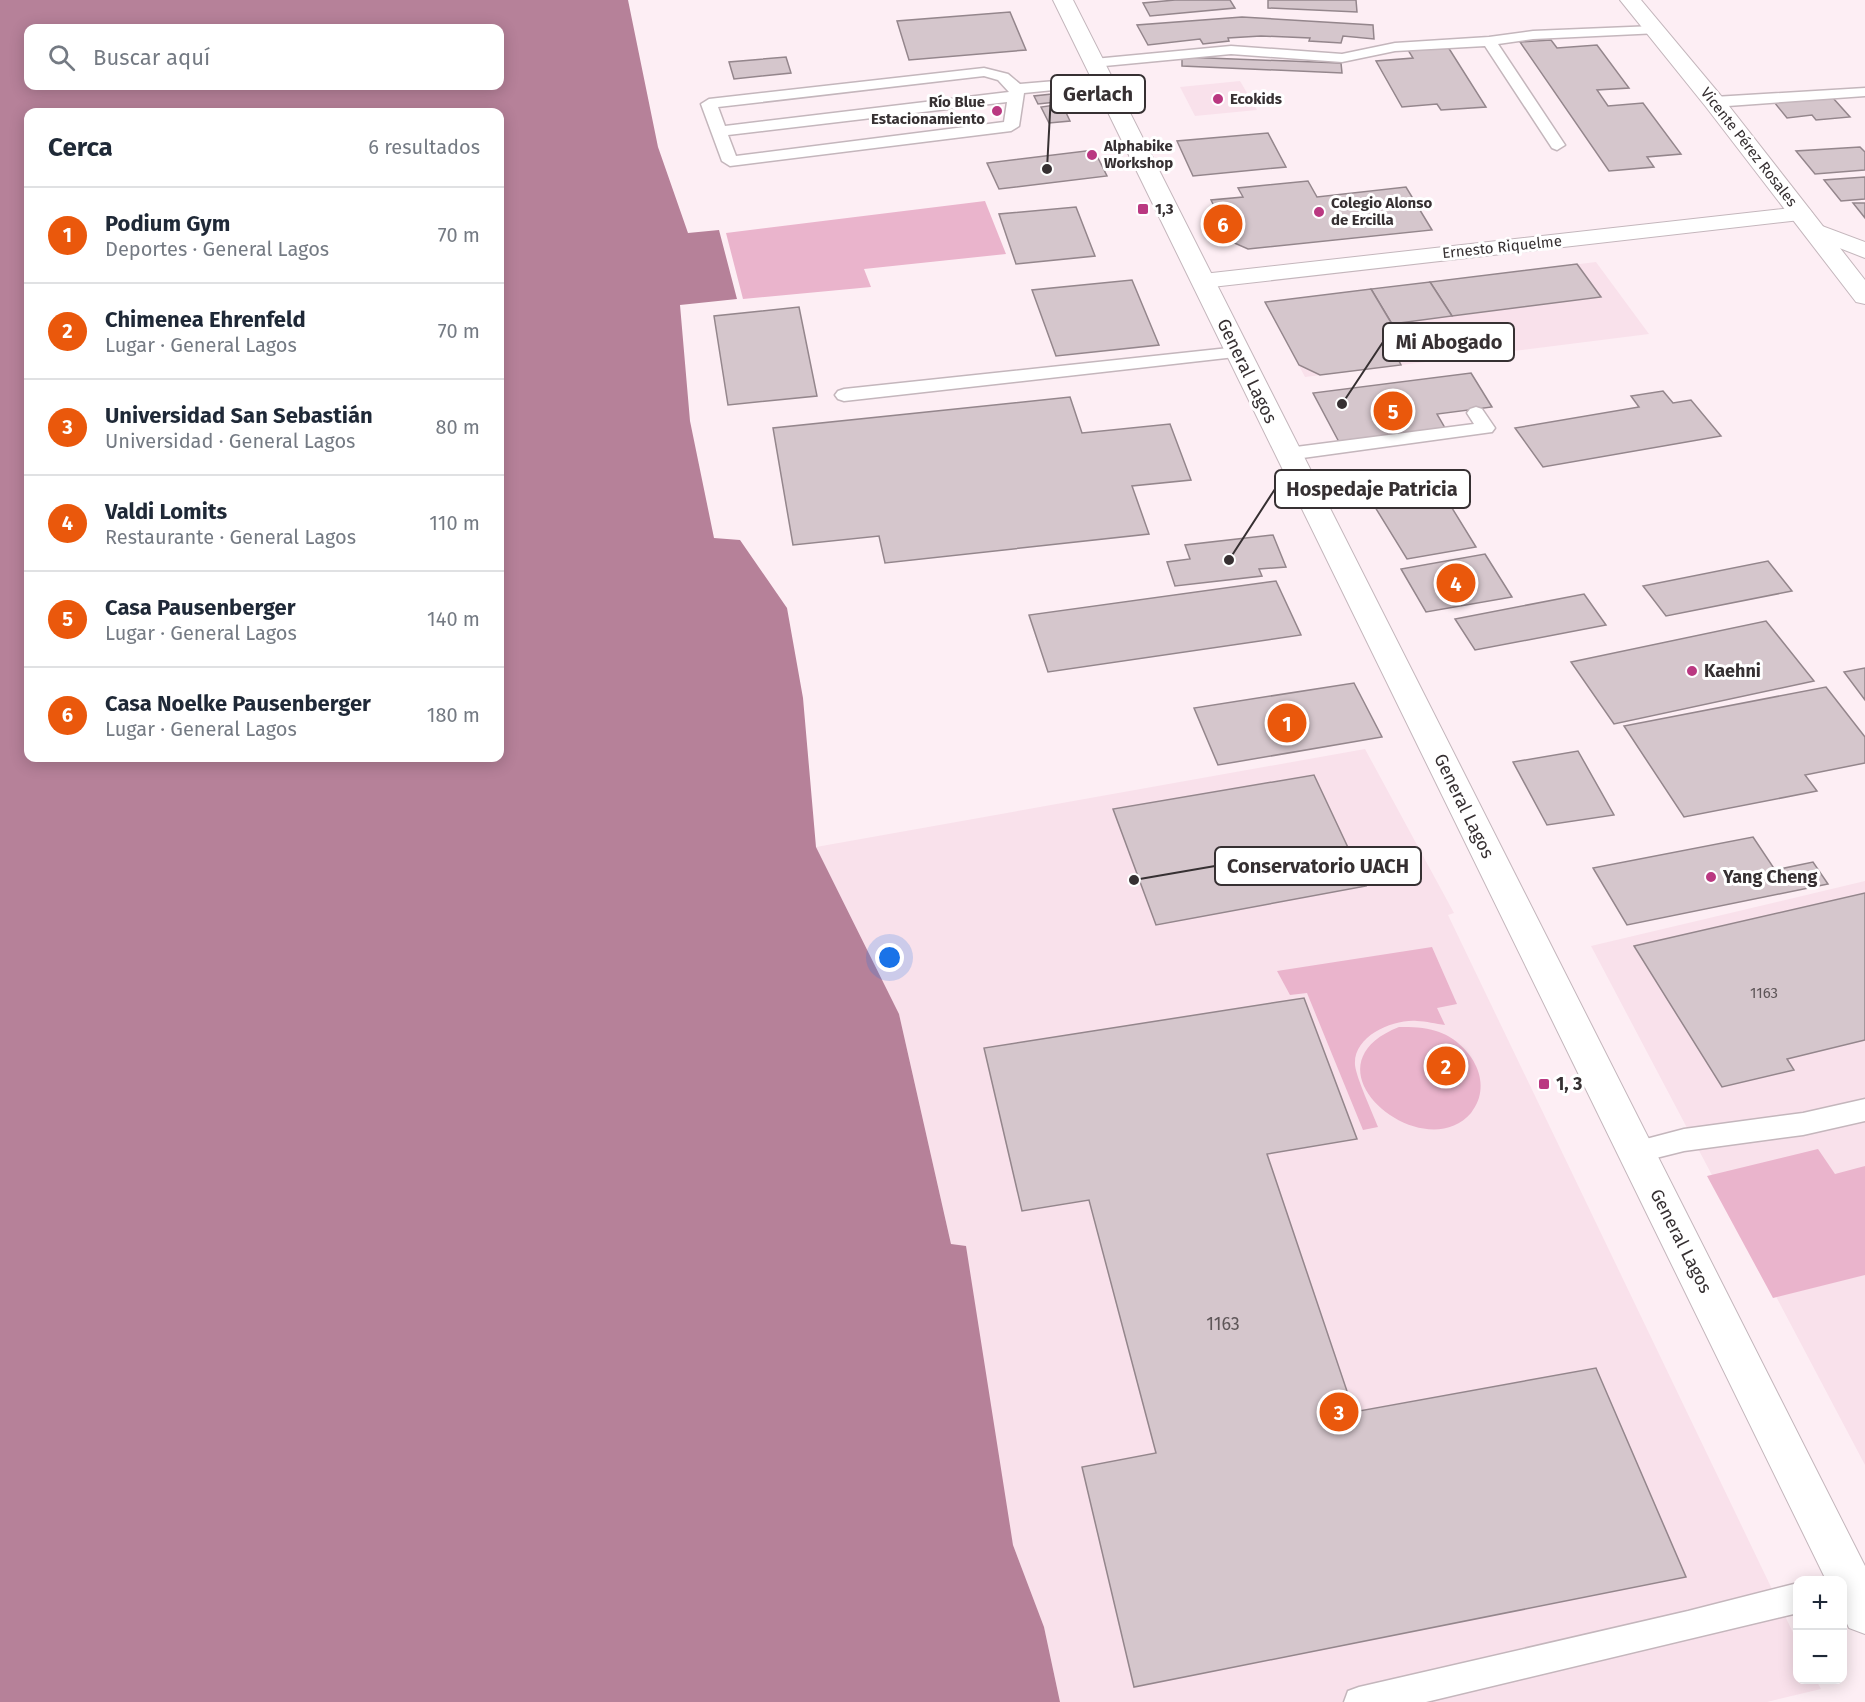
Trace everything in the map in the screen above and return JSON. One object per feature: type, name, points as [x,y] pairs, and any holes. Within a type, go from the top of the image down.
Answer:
[{"type":"main road","name":"General Lagos","points":[[1063,0],[1636,1152],[1854,1597]]},
{"type":"main road","name":"Vicente Pérez Rosales","points":[[1629,0],[1714,102],[1865,297]]},
{"type":"main road","name":"Ernesto Riquelme","points":[[1203,281],[1808,222],[1865,251]]},
{"type":"lane","points":[[719,130],[1017,92],[1099,72],[1231,50],[1342,58],[1395,47],[1489,41],[1533,35],[1654,30]]},
{"type":"lane","points":[[1489,41],[1557,145]]},
{"type":"lane","points":[[984,72],[1003,77],[1017,92],[1011,126],[730,161],[709,104],[984,72]]},
{"type":"lane","points":[[1714,102],[1865,92]]},
{"type":"lane","points":[[844,395],[1238,352]]},
{"type":"lane","points":[[1288,454],[1486,428],[1476,413]]},
{"type":"lane","points":[[1636,1152],[1684,1140],[1803,1124],[1865,1110]]},
{"type":"lane","points":[[1359,1702],[1688,1626],[1793,1599]]},
{"type":"shaded area","points":[[0,0],[628,0],[658,147],[688,233],[719,230],[737,299],[680,305],[690,421],[714,538],[740,540],[787,608],[803,698],[816,847],[899,1014],[951,1244],[966,1246],[1013,1545],[1044,1627],[1060,1702],[0,1702]]},
{"type":"shaded area","name":"Ecokids","points":[[1240,81],[1257,110],[1195,116],[1180,87]]},
{"type":"shaded area","points":[[985,201],[1006,254],[864,269],[871,287],[743,299],[726,233]]},
{"type":"shaded area","points":[[1596,262],[1649,334],[1305,377],[1265,302]]},
{"type":"shaded area","points":[[1365,749],[1454,913],[1448,915],[1793,1633],[1793,1684],[1818,1684],[1821,1689],[1767,1702],[1060,1702],[1044,1627],[1013,1545],[951,1244],[899,1014],[816,847]]},
{"type":"shaded area","points":[[1865,881],[1865,1465],[1591,946]]},
{"type":"shaded area","points":[[1432,947],[1457,1004],[1437,1008],[1445,1025],[1420,1021],[1397,1023],[1376,1031],[1360,1046],[1356,1055],[1356,1071],[1378,1127],[1363,1130],[1307,993],[1290,995],[1277,971]]},
{"type":"shaded area","points":[[1399,1027],[1427,1029],[1448,1036],[1468,1053],[1475,1064],[1480,1076],[1481,1089],[1478,1101],[1471,1113],[1450,1127],[1425,1129],[1400,1121],[1379,1106],[1364,1087],[1360,1065],[1371,1044]]},
{"type":"shaded area","points":[[1818,1149],[1835,1174],[1865,1166],[1865,1275],[1773,1298],[1707,1176]]},
{"type":"building","points":[[1175,0],[1230,0],[1235,8],[1150,16],[1143,3]]},
{"type":"building","points":[[1268,0],[1356,0],[1357,12],[1268,8]]},
{"type":"building","points":[[1010,12],[1026,50],[909,60],[897,21]]},
{"type":"building","points":[[1242,17],[1373,25],[1374,39],[1343,36],[1341,43],[1309,41],[1310,38],[1261,36],[1228,38],[1229,41],[1203,44],[1200,39],[1148,45],[1137,25]]},
{"type":"building","points":[[1551,40],[1557,48],[1597,45],[1629,88],[1597,90],[1608,106],[1643,103],[1681,154],[1647,157],[1654,167],[1609,171],[1520,42]]},
{"type":"building","points":[[1448,47],[1486,107],[1441,110],[1437,104],[1402,107],[1376,61],[1413,58],[1408,50]]},
{"type":"building","points":[[786,57],[791,73],[734,79],[729,62]]},
{"type":"building","points":[[1182,57],[1341,63],[1342,73],[1182,66]]},
{"type":"building","points":[[1061,93],[1065,101],[1038,104],[1034,96]]},
{"type":"building","points":[[1833,98],[1850,117],[1816,120],[1812,115],[1787,118],[1774,102]]},
{"type":"building","points":[[1062,104],[1070,121],[1049,123],[1041,107]]},
{"type":"building","points":[[1268,133],[1286,167],[1193,176],[1177,141]]},
{"type":"building","points":[[1860,147],[1865,152],[1865,170],[1815,174],[1796,151]]},
{"type":"building","points":[[1094,150],[1107,176],[999,189],[987,163]]},
{"type":"building","points":[[1865,177],[1865,199],[1841,201],[1824,180]]},
{"type":"building","name":"Colegio Alonso de Ercilla","points":[[1308,181],[1317,197],[1406,187],[1432,230],[1248,249],[1232,242],[1211,200],[1243,197],[1238,188]]},
{"type":"building","points":[[1853,203],[1865,203],[1865,218]]},
{"type":"building","points":[[1076,207],[1095,256],[1016,264],[999,214]]},
{"type":"building","points":[[1577,264],[1601,297],[1452,316],[1430,282]]},
{"type":"building","points":[[1132,280],[1159,345],[1056,356],[1032,290]]},
{"type":"building","points":[[1430,282],[1452,316],[1392,324],[1371,289]]},
{"type":"building","points":[[1371,289],[1408,351],[1395,353],[1401,365],[1320,375],[1299,365],[1265,302]]},
{"type":"building","points":[[799,307],[817,396],[728,405],[714,316]]},
{"type":"building","points":[[1471,373],[1492,407],[1437,414],[1445,428],[1339,442],[1313,393]]},
{"type":"building","points":[[1663,391],[1673,403],[1691,400],[1721,436],[1543,467],[1515,428],[1639,407],[1631,396]]},
{"type":"building","points":[[1070,397],[1082,433],[1170,424],[1191,480],[1132,486],[1149,534],[885,563],[879,536],[793,545],[773,428]]},
{"type":"building","points":[[1444,495],[1476,547],[1407,559],[1375,507]]},
{"type":"building","points":[[1273,535],[1286,567],[1259,569],[1262,576],[1175,586],[1167,562],[1190,559],[1185,545]]},
{"type":"building","points":[[1485,554],[1512,597],[1426,612],[1401,569]]},
{"type":"building","points":[[1768,561],[1792,591],[1666,616],[1643,586]]},
{"type":"building","points":[[1276,581],[1301,635],[1048,672],[1029,615]]},
{"type":"building","points":[[1584,594],[1606,625],[1475,650],[1455,619]]},
{"type":"building","name":"Kaehni","points":[[1766,621],[1814,681],[1614,724],[1571,662]]},
{"type":"building","points":[[1865,668],[1865,700],[1844,672]]},
{"type":"building","points":[[1354,683],[1382,737],[1218,765],[1194,708]]},
{"type":"building","points":[[1826,687],[1865,737],[1865,763],[1805,775],[1817,791],[1684,817],[1624,726]]},
{"type":"building","points":[[1578,751],[1614,815],[1547,825],[1513,762]]},
{"type":"building","points":[[1314,775],[1366,886],[1156,925],[1113,809]]},
{"type":"building","name":"Yang Cheng","points":[[1753,837],[1775,870],[1813,862],[1828,884],[1627,925],[1593,868]]},
{"type":"building","points":[[1865,893],[1865,1040],[1787,1059],[1794,1070],[1722,1087],[1634,946]]},
{"type":"building","points":[[1304,998],[1357,1139],[1267,1154],[1354,1412],[1596,1368],[1686,1577],[1134,1687],[1082,1467],[1156,1453],[1089,1200],[1022,1211],[984,1048]]},
{"type":"place","name":"Ecokids","points":[[1218,99]]},
{"type":"place","name":"Río Blue Estacionamiento","points":[[997,111]]},
{"type":"place","name":"Alphabike Workshop","points":[[1092,155]]},
{"type":"place","name":"Gerlach","points":[[1047,169]]},
{"type":"place","name":"1,3","points":[[1143,209]]},
{"type":"place","name":"Colegio Alonso de Ercilla","points":[[1319,212]]},
{"type":"place","name":"Casa Noelke Pausenberger","points":[[1223,224]]},
{"type":"place","name":"Mi Abogado","points":[[1342,404]]},
{"type":"place","name":"Casa Pausenberger","points":[[1393,411]]},
{"type":"place","name":"Hospedaje Patricia","points":[[1229,560]]},
{"type":"place","name":"Valdi Lomits","points":[[1456,583]]},
{"type":"place","name":"Kaehni","points":[[1692,671]]},
{"type":"place","name":"Podium Gym","points":[[1287,723]]},
{"type":"place","name":"Yang Cheng","points":[[1711,877]]},
{"type":"place","name":"Conservatorio UACH","points":[[1134,880]]},
{"type":"place","name":"Chimenea Ehrenfeld","points":[[1446,1066]]},
{"type":"place","name":"1, 3","points":[[1544,1084]]},
{"type":"place","name":"Universidad San Sebastián","points":[[1339,1412]]}]
